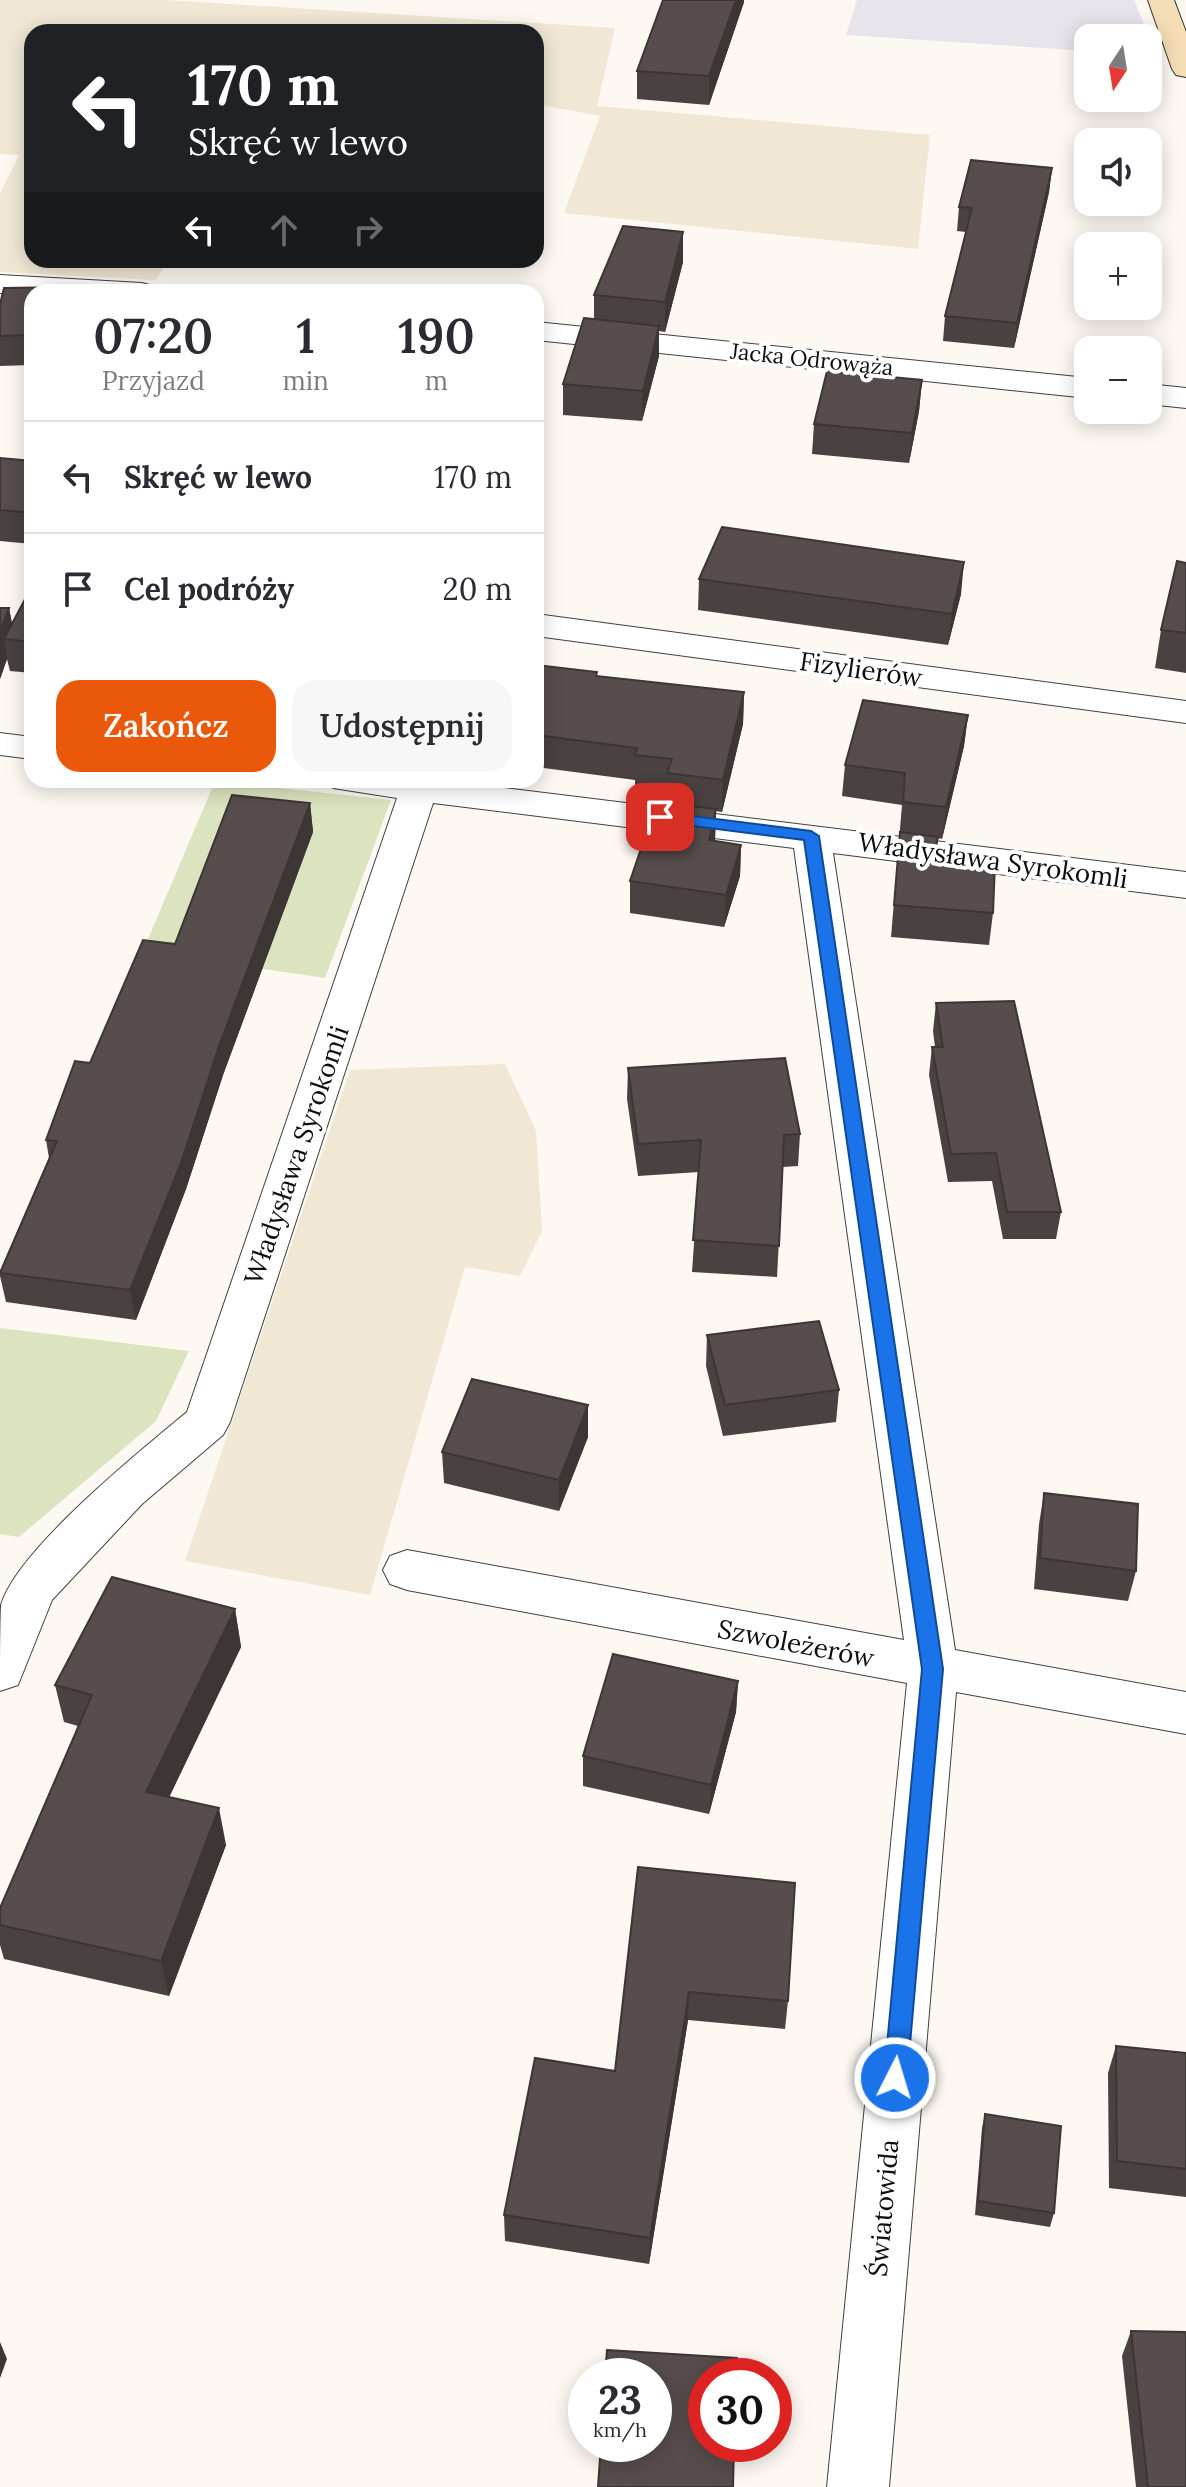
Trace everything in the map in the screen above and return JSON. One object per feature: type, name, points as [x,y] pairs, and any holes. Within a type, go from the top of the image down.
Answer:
[{"type":"street","points":[[1161,0],[1186,69]]},
{"type":"street","points":[[0,284],[24,285]]},
{"type":"street","name":"Jacka Odrowąża","points":[[544,332],[1074,387]]},
{"type":"street","points":[[1162,395],[1186,398]]},
{"type":"street","name":"Fizylierów","points":[[544,626],[1186,712]]},
{"type":"street","points":[[0,744],[24,747]]},
{"type":"street","name":"Władysława Syrokomli","points":[[0,1670],[32,1589],[125,1491],[207,1422],[419,788]]},
{"type":"street","name":"Władysława Syrokomli","points":[[427,788],[1186,885]]},
{"type":"street","name":"Światowida","points":[[811,836],[933,1669],[858,2487]]},
{"type":"street","name":"Szwoleżerów","points":[[407,1570],[933,1669],[1186,1713]]},
{"type":"shaded area","points":[[0,0],[165,0],[615,28],[597,106],[930,135],[918,249],[564,213],[600,116],[544,106],[544,24],[24,24],[24,268],[163,268],[156,280],[0,272],[0,194],[19,155],[0,154]]},
{"type":"shaded area","points":[[857,0],[1134,0],[1144,24],[1074,24],[1074,50],[846,35]]},
{"type":"shaded area","points":[[505,1064],[536,1131],[542,1231],[520,1276],[465,1267],[370,1595],[185,1561],[350,1070]]},
{"type":"green space","points":[[212,788],[280,788],[391,800],[325,978],[143,951]]},
{"type":"green space","points":[[0,1328],[189,1351],[156,1421],[19,1537],[0,1534]]},
{"type":"building","points":[[663,0],[736,0],[709,76],[637,71]]},
{"type":"building","points":[[971,160],[1052,168],[1017,323],[945,316],[972,208],[959,207]]},
{"type":"building","points":[[623,226],[683,232],[665,302],[594,295]]},
{"type":"building","points":[[4,288],[24,288],[24,335],[0,336],[0,304]]},
{"type":"building","points":[[584,318],[659,326],[643,391],[563,384]]},
{"type":"building","points":[[827,371],[922,380],[912,433],[814,424]]},
{"type":"building","points":[[0,458],[24,460],[24,512],[0,510]]},
{"type":"building","points":[[722,527],[964,562],[952,614],[699,579]]},
{"type":"building","points":[[1177,561],[1186,563],[1186,633],[1161,630]]},
{"type":"building","points":[[24,601],[24,641],[4,639]]},
{"type":"building","points":[[0,608],[9,608],[0,632]]},
{"type":"building","points":[[544,666],[597,672],[596,676],[744,692],[723,780],[667,773],[672,759],[635,755],[637,748],[544,736]]},
{"type":"building","points":[[863,700],[968,715],[946,807],[903,802],[905,773],[845,765]]},
{"type":"building","points":[[232,795],[310,803],[219,1046],[182,1160],[130,1290],[0,1273],[57,1141],[46,1140],[75,1061],[90,1063],[143,940],[175,944]]},
{"type":"building","points":[[657,802],[716,809],[709,840],[741,845],[726,895],[630,881]]},
{"type":"building","points":[[900,832],[938,837],[933,858],[995,863],[993,913],[894,905]]},
{"type":"building","points":[[1014,1001],[1061,1212],[1007,1212],[996,1153],[951,1154],[932,1047],[943,1047],[936,1003]]},
{"type":"building","points":[[785,1058],[800,1134],[784,1135],[779,1246],[693,1240],[701,1140],[638,1144],[628,1068]]},
{"type":"building","points":[[819,1321],[839,1390],[725,1405],[707,1335]]},
{"type":"building","points":[[472,1379],[588,1405],[559,1480],[442,1452]]},
{"type":"building","points":[[1044,1493],[1138,1504],[1136,1571],[1040,1558]]},
{"type":"building","points":[[112,1577],[235,1609],[146,1792],[219,1808],[161,1961],[0,1925],[0,1908],[92,1695],[55,1685]]},
{"type":"building","points":[[613,1654],[738,1681],[711,1785],[583,1756]]},
{"type":"building","points":[[638,1867],[795,1883],[788,2001],[689,1992],[650,2238],[504,2215],[535,2058],[615,2071]]},
{"type":"building","points":[[1116,2046],[1186,2053],[1186,2169],[1117,2161]]},
{"type":"building","points":[[985,2114],[1061,2126],[1054,2213],[978,2201]]},
{"type":"building","points":[[1131,2331],[1186,2332],[1186,2487],[1148,2487]]},
{"type":"building","points":[[607,2350],[737,2358],[688,2358],[688,2462],[734,2462],[733,2487],[598,2487],[600,2462],[672,2462],[672,2358],[606,2358]]},
{"type":"route","points":[[660,817],[811,836],[933,1669],[895,2078]]}]
